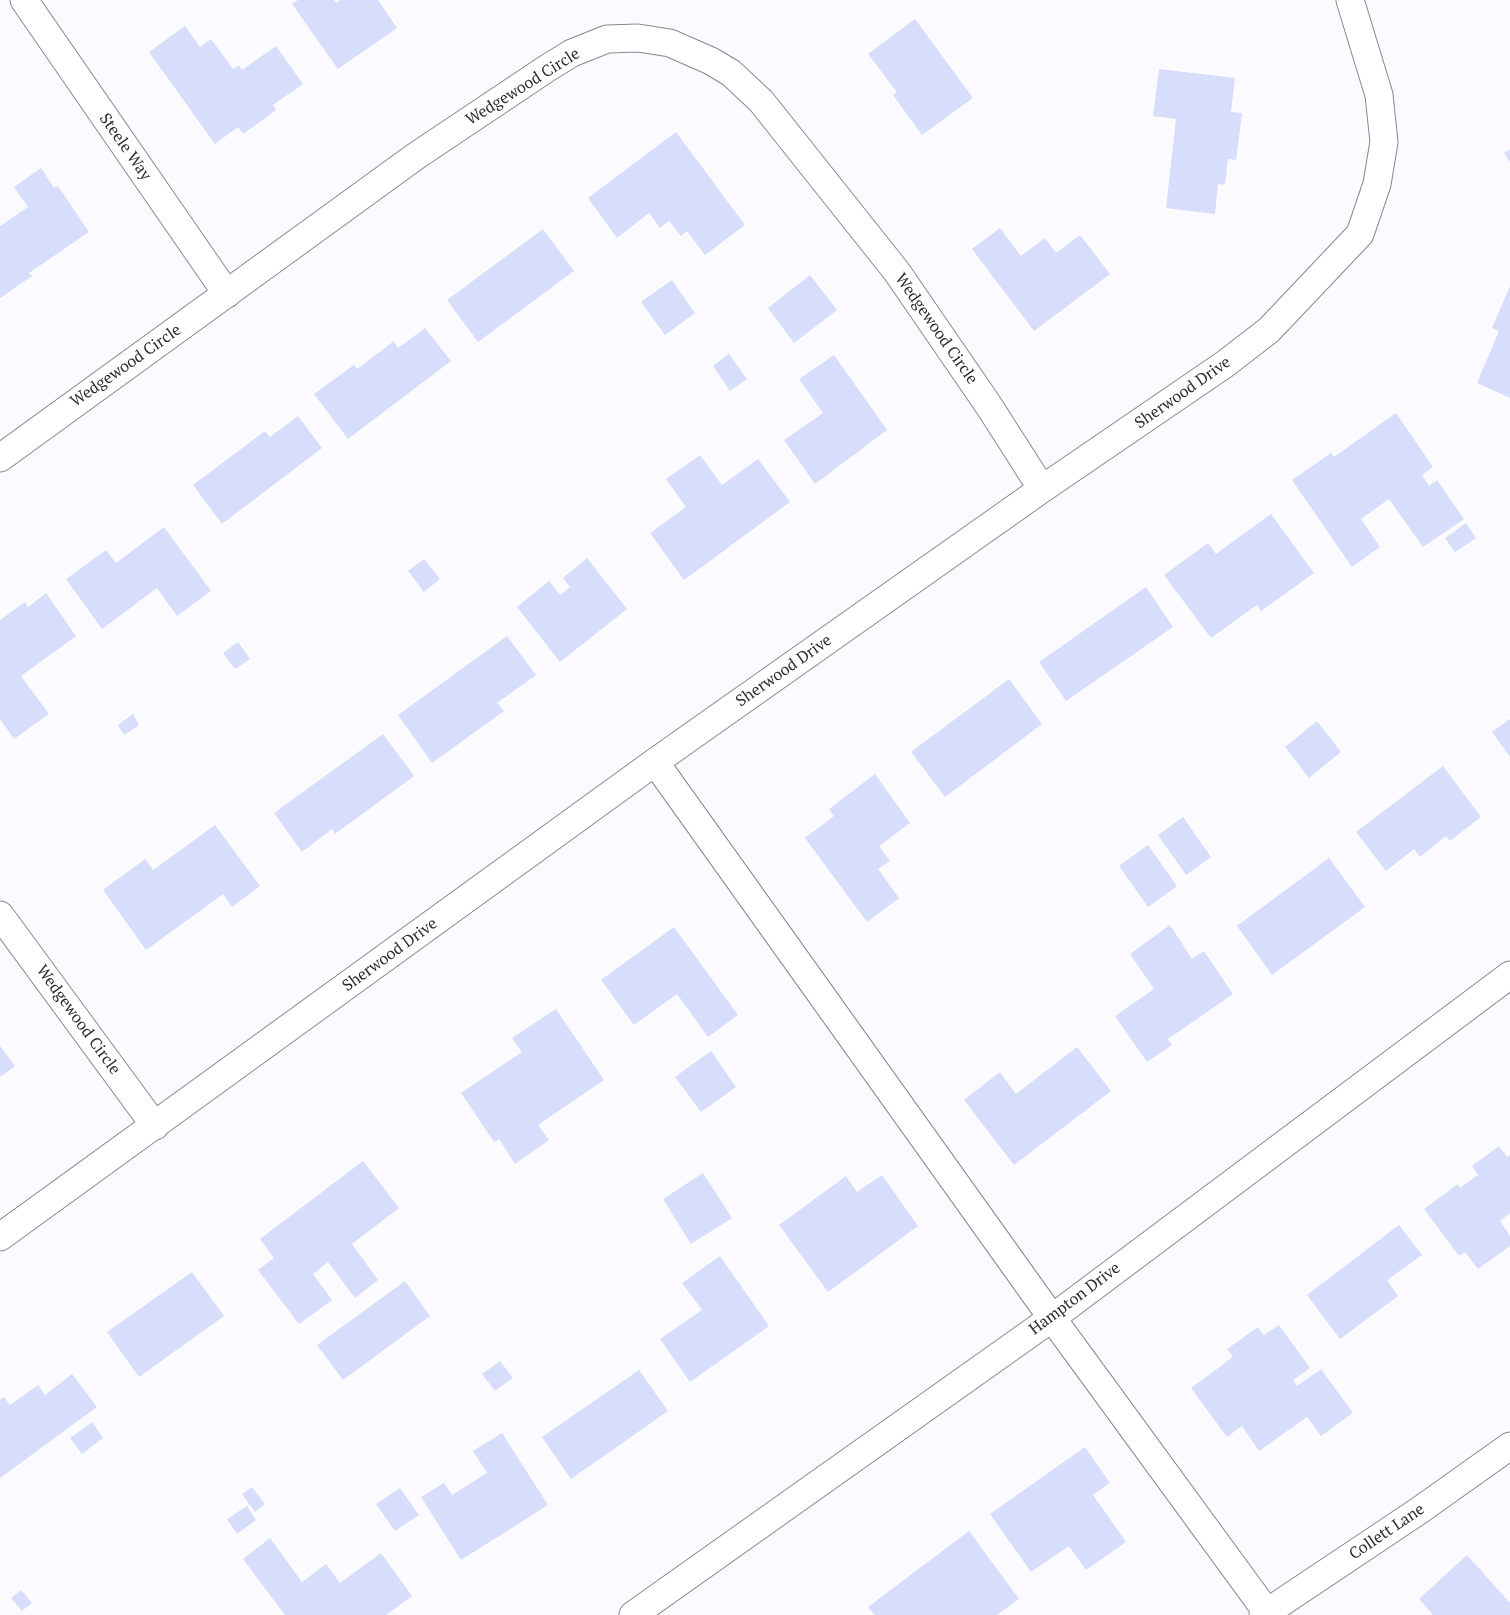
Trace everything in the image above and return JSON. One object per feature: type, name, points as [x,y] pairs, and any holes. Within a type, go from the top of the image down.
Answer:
[{"type":"street","name":"Steele Way","points":[[24,0],[227,294]]},
{"type":"street","name":"Sherwood Drive","points":[[0,1237],[655,762],[1042,489],[1225,364],[1269,330],[1360,234],[1377,184],[1384,142],[1379,95],[1350,0]]},
{"type":"street","name":"Wedgewood Circle","points":[[0,458],[416,156],[573,53],[615,37],[652,39],[696,53],[731,73],[761,101],[897,272],[989,406],[1042,489]]},
{"type":"street","points":[[655,762],[1266,1614]]},
{"type":"street","name":"Wedgewood Circle","points":[[0,915],[156,1126]]},
{"type":"street","name":"Hampton Drive","points":[[633,1615],[1052,1318],[1510,975]]},
{"type":"street","name":"Collett Lane","points":[[1266,1614],[1510,1446]]},
{"type":"building","points":[[298,0],[334,0],[336,3],[341,0],[378,0],[397,28],[338,69],[292,4]]},
{"type":"building","points":[[915,19],[973,98],[922,135],[893,95],[897,92],[868,54]]},
{"type":"building","points":[[185,26],[200,47],[211,39],[233,69],[239,65],[242,70],[276,46],[303,84],[273,105],[276,110],[243,134],[238,127],[215,144],[149,52]]},
{"type":"building","points":[[1159,69],[1235,78],[1231,112],[1242,113],[1236,160],[1228,159],[1225,185],[1218,184],[1215,214],[1166,208],[1176,119],[1153,116]]},
{"type":"building","points":[[676,132],[745,225],[705,255],[687,231],[681,236],[669,221],[660,228],[649,213],[617,238],[588,198]]},
{"type":"building","points":[[1510,149],[1510,162],[1504,153]]},
{"type":"building","points":[[41,168],[54,188],[58,186],[89,232],[29,273],[32,276],[0,298],[0,226],[28,207],[14,187]]},
{"type":"building","points":[[1000,228],[1021,256],[1045,238],[1056,253],[1080,235],[1110,274],[1034,331],[972,249]]},
{"type":"building","points":[[543,229],[574,271],[478,342],[447,300]]},
{"type":"building","points":[[810,275],[837,310],[794,343],[768,308]]},
{"type":"building","points":[[672,280],[695,313],[665,335],[641,302]]},
{"type":"building","points":[[1510,286],[1510,398],[1477,383],[1499,331],[1492,328]]},
{"type":"building","points":[[425,328],[451,361],[348,439],[314,394],[354,365],[357,369],[394,341],[398,348]]},
{"type":"building","points":[[729,354],[747,379],[730,391],[713,366]]},
{"type":"building","points":[[834,355],[887,430],[815,484],[784,440],[823,413],[799,379]]},
{"type":"building","points":[[1396,413],[1433,467],[1422,475],[1429,486],[1437,480],[1464,519],[1423,547],[1389,499],[1361,519],[1380,547],[1352,567],[1292,480],[1331,453],[1334,457]]},
{"type":"building","points":[[298,416],[322,448],[222,524],[193,485],[265,431],[270,437]]},
{"type":"building","points":[[700,455],[722,485],[758,459],[790,502],[684,580],[650,533],[686,507],[666,479]]},
{"type":"building","points":[[1271,514],[1314,573],[1261,611],[1257,605],[1211,638],[1164,575],[1208,543],[1216,554]]},
{"type":"building","points":[[1466,523],[1476,538],[1455,552],[1445,538]]},
{"type":"building","points":[[164,527],[211,591],[177,616],[157,588],[102,629],[66,579],[106,550],[116,563]]},
{"type":"building","points":[[587,558],[627,609],[560,662],[517,607],[549,581],[560,595],[570,587],[563,578]]},
{"type":"building","points":[[424,559],[440,579],[424,592],[408,571]]},
{"type":"building","points":[[1146,587],[1173,627],[1066,701],[1039,662]]},
{"type":"building","points":[[46,593],[76,636],[21,676],[49,714],[14,739],[0,719],[0,620],[25,602],[28,607]]},
{"type":"building","points":[[507,636],[536,675],[497,703],[504,711],[432,763],[398,715]]},
{"type":"building","points":[[238,642],[250,659],[235,669],[223,653]]},
{"type":"building","points":[[1009,679],[1042,724],[945,797],[911,752]]},
{"type":"building","points":[[133,714],[139,725],[124,735],[118,725]]},
{"type":"building","points":[[1510,719],[1510,757],[1492,732]]},
{"type":"building","points":[[1317,721],[1341,752],[1309,778],[1285,747]]},
{"type":"building","points":[[383,734],[414,776],[335,834],[332,829],[302,852],[274,813]]},
{"type":"building","points":[[1443,766],[1481,817],[1450,841],[1446,836],[1420,857],[1414,849],[1386,871],[1356,832]]},
{"type":"building","points":[[875,774],[910,823],[879,846],[890,861],[878,869],[899,898],[867,922],[805,838],[834,816],[829,809]]},
{"type":"building","points":[[1183,817],[1211,857],[1186,875],[1158,835]]},
{"type":"building","points":[[215,825],[260,886],[232,907],[223,894],[146,950],[103,890],[145,859],[153,870]]},
{"type":"building","points":[[1148,845],[1177,886],[1148,907],[1119,866]]},
{"type":"building","points":[[1329,858],[1365,907],[1272,975],[1237,926]]},
{"type":"building","points":[[1170,925],[1192,959],[1204,951],[1233,994],[1168,1039],[1172,1045],[1147,1062],[1115,1016],[1154,989],[1130,954]]},
{"type":"building","points":[[674,927],[738,1015],[708,1037],[677,994],[634,1025],[601,980]]},
{"type":"building","points":[[556,1009],[604,1080],[538,1125],[549,1140],[515,1164],[499,1139],[494,1142],[461,1093],[522,1052],[512,1038]]},
{"type":"building","points":[[0,1046],[15,1066],[0,1077]]},
{"type":"building","points":[[1077,1047],[1111,1091],[1014,1165],[964,1100],[1000,1072],[1016,1094]]},
{"type":"building","points":[[711,1051],[736,1087],[701,1112],[675,1077]]},
{"type":"building","points":[[1499,1146],[1507,1157],[1510,1155],[1510,1213],[1500,1221],[1510,1236],[1510,1246],[1478,1269],[1465,1252],[1459,1256],[1424,1209],[1458,1184],[1460,1188],[1478,1175],[1472,1166]]},
{"type":"building","points":[[363,1161],[399,1208],[352,1244],[378,1280],[355,1298],[328,1262],[313,1274],[332,1300],[299,1324],[258,1270],[274,1258],[260,1239]]},
{"type":"building","points":[[703,1173],[732,1218],[691,1244],[663,1199]]},
{"type":"building","points":[[882,1175],[918,1226],[828,1292],[779,1225],[846,1176],[857,1192]]},
{"type":"building","points":[[1399,1225],[1422,1255],[1387,1280],[1398,1296],[1340,1339],[1307,1295]]},
{"type":"building","points":[[720,1256],[769,1326],[690,1382],[660,1339],[702,1310],[682,1283]]},
{"type":"building","points":[[192,1272],[224,1316],[139,1377],[107,1332]]},
{"type":"building","points":[[405,1281],[430,1316],[343,1380],[317,1345]]},
{"type":"building","points":[[1279,1325],[1310,1368],[1293,1380],[1297,1386],[1321,1369],[1353,1413],[1321,1436],[1307,1417],[1259,1451],[1242,1426],[1227,1437],[1191,1388],[1233,1357],[1227,1349],[1258,1327],[1264,1335]]},
{"type":"building","points":[[500,1361],[513,1378],[495,1391],[482,1374]]},
{"type":"building","points":[[639,1370],[668,1411],[571,1479],[542,1437]]},
{"type":"building","points":[[72,1374],[97,1407],[0,1478],[0,1400],[4,1397],[10,1405],[38,1385],[45,1395]]},
{"type":"building","points":[[92,1422],[103,1438],[82,1454],[70,1438]]},
{"type":"building","points":[[502,1433],[548,1505],[461,1560],[421,1497],[444,1483],[452,1495],[487,1473],[473,1451]]},
{"type":"building","points":[[1085,1447],[1110,1483],[1093,1495],[1126,1542],[1086,1570],[1069,1546],[1031,1572],[990,1514]]},
{"type":"building","points":[[252,1487],[265,1504],[255,1512],[242,1494]]},
{"type":"building","points":[[400,1488],[419,1515],[395,1531],[376,1504]]},
{"type":"building","points":[[247,1506],[256,1520],[237,1534],[227,1519]]},
{"type":"building","points":[[969,1531],[1019,1599],[997,1615],[875,1615],[868,1607]]},
{"type":"building","points":[[270,1538],[302,1582],[326,1564],[340,1583],[381,1553],[412,1596],[386,1615],[285,1615],[243,1559]]},
{"type":"building","points":[[1467,1555],[1510,1603],[1510,1615],[1433,1615],[1419,1599]]},
{"type":"building","points":[[21,1590],[32,1603],[22,1611],[11,1598]]}]
